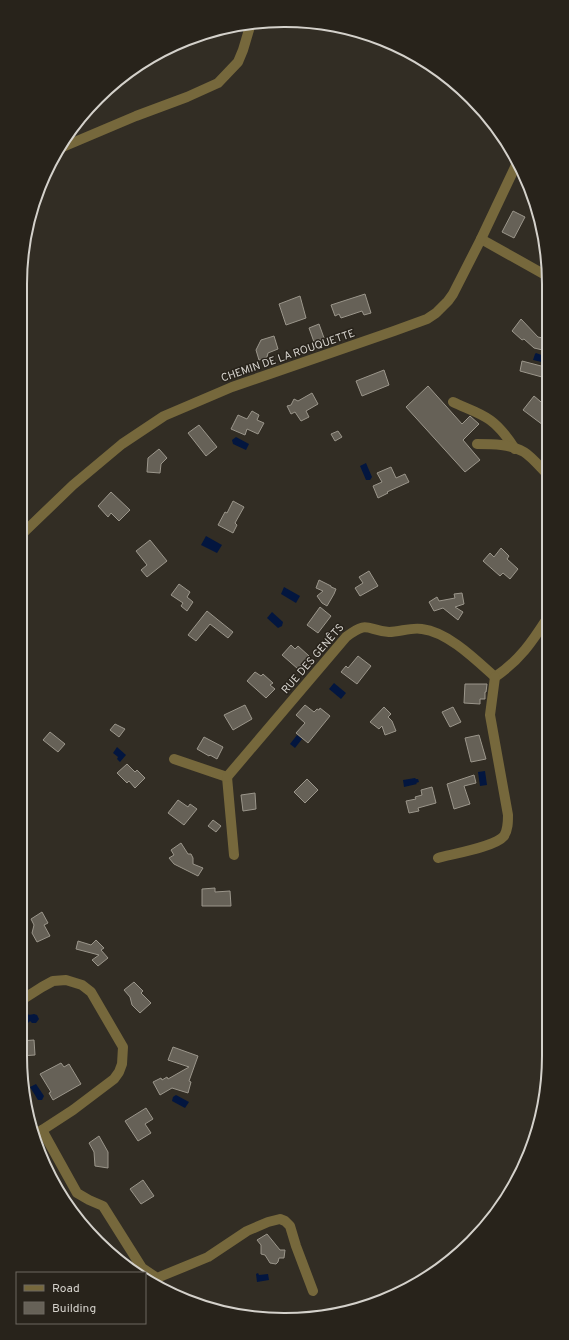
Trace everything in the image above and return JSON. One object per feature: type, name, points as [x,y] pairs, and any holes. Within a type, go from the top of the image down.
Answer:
[{"type":"street","points":[[68,145],[218,83],[238,62],[249,29]]},
{"type":"street","name":"CHEMIN DE LA ROUQUETTE","points":[[27,529],[73,485],[122,444],[164,416],[232,387],[394,332],[427,319],[436,313],[453,294],[514,169]]},
{"type":"street","points":[[481,239],[541,273]]},
{"type":"street","points":[[453,402],[477,412],[491,420],[507,436],[515,449]]},
{"type":"street","points":[[477,444],[496,444],[515,449],[524,453],[542,469]]},
{"type":"street","name":"RUE DES GENÊTS","points":[[227,777],[346,637],[362,626],[386,632],[399,632],[412,629],[422,629],[434,632],[467,652],[496,677]]},
{"type":"street","points":[[438,858],[492,844],[504,836],[507,828],[508,815],[490,715],[496,677],[528,648],[542,626]]},
{"type":"street","points":[[174,759],[227,777],[234,855]]},
{"type":"street","points":[[27,997],[53,981],[66,980],[82,985],[91,992],[123,1047],[122,1064],[114,1079],[79,1106],[39,1132]]},
{"type":"street","points":[[41,1137],[77,1193],[103,1206],[142,1268],[157,1278],[208,1257],[247,1231],[268,1222],[280,1219],[285,1221],[290,1226],[313,1291]]},
{"type":"water","points":[[535,354],[542,355],[542,362],[533,360]]},
{"type":"water","points":[[236,437],[249,444],[246,450],[233,444],[232,440]]},
{"type":"water","points":[[366,463],[372,477],[370,480],[366,480],[360,466]]},
{"type":"water","points":[[206,536],[222,545],[217,553],[201,545]]},
{"type":"water","points":[[284,587],[300,596],[296,603],[281,594]]},
{"type":"water","points":[[272,612],[283,622],[282,626],[278,628],[267,618]]},
{"type":"water","points":[[334,683],[346,693],[341,699],[329,689]]},
{"type":"water","points":[[297,735],[302,739],[295,748],[290,744]]},
{"type":"water","points":[[117,747],[126,755],[120,762],[117,759],[118,757],[113,753]]},
{"type":"water","points":[[485,771],[487,785],[480,786],[478,772]]},
{"type":"water","points":[[418,779],[419,782],[416,783],[417,784],[404,787],[403,780]]},
{"type":"water","points":[[27,1015],[37,1015],[39,1019],[36,1023],[32,1023],[30,1021],[27,1023]]},
{"type":"water","points":[[36,1084],[44,1096],[42,1100],[38,1100],[30,1087]]},
{"type":"water","points":[[176,1095],[189,1102],[185,1108],[172,1101],[173,1097]]},
{"type":"water","points":[[258,1273],[259,1275],[268,1274],[269,1280],[257,1282],[256,1274]]},
{"type":"building","points":[[513,211],[525,217],[514,238],[502,232]]},
{"type":"building","points":[[365,294],[371,313],[364,315],[362,311],[341,318],[339,314],[335,316],[331,305]]},
{"type":"building","points":[[300,296],[306,318],[286,325],[279,304]]},
{"type":"building","points":[[521,319],[538,337],[542,338],[542,350],[534,348],[512,331]]},
{"type":"building","points":[[319,324],[324,338],[314,342],[309,328]]},
{"type":"building","points":[[274,336],[278,349],[268,353],[267,357],[259,360],[256,350],[261,340]]},
{"type":"building","points":[[522,361],[542,366],[542,377],[520,371]]},
{"type":"building","points":[[384,370],[389,385],[362,396],[356,381]]},
{"type":"building","points":[[428,386],[462,424],[470,416],[479,424],[463,440],[480,460],[465,472],[406,407]]},
{"type":"building","points":[[312,393],[318,404],[306,411],[309,417],[301,421],[295,412],[291,414],[287,406],[291,405],[294,399],[298,401]]},
{"type":"building","points":[[534,396],[542,403],[542,424],[523,410]]},
{"type":"building","points":[[252,411],[259,415],[257,420],[264,423],[258,434],[247,429],[245,435],[231,429],[238,415],[247,419]]},
{"type":"building","points":[[199,425],[217,447],[206,456],[188,433]]},
{"type":"building","points":[[338,431],[342,437],[335,441],[331,434]]},
{"type":"building","points":[[159,449],[167,458],[161,464],[160,473],[147,472],[148,458]]},
{"type":"building","points":[[391,467],[396,478],[405,474],[409,482],[387,492],[388,493],[378,498],[373,486],[382,482],[377,473]]},
{"type":"building","points":[[111,492],[130,510],[119,521],[111,513],[108,517],[98,506]]},
{"type":"building","points":[[233,501],[244,507],[235,523],[237,525],[233,533],[218,525],[225,512],[227,513]]},
{"type":"building","points":[[150,540],[167,561],[147,577],[141,570],[147,565],[136,551]]},
{"type":"building","points":[[501,548],[509,556],[507,559],[518,569],[510,579],[503,573],[500,576],[483,561],[490,553],[494,557]]},
{"type":"building","points":[[369,571],[378,586],[360,596],[355,588],[363,583],[359,577]]},
{"type":"building","points":[[319,580],[336,589],[327,606],[322,603],[317,596],[323,591],[316,588]]},
{"type":"building","points":[[179,584],[190,592],[187,597],[193,602],[187,611],[181,606],[183,603],[171,595]]},
{"type":"building","points":[[462,593],[464,604],[455,607],[463,612],[458,620],[443,608],[434,611],[429,602],[437,597],[439,601],[455,598],[454,594]]},
{"type":"building","points":[[320,607],[331,616],[318,633],[307,625]]},
{"type":"building","points":[[207,611],[233,632],[228,638],[210,624],[196,641],[188,635]]},
{"type":"building","points":[[291,645],[295,649],[298,646],[309,656],[298,669],[282,655]]},
{"type":"building","points":[[358,656],[371,666],[357,684],[341,672],[346,666],[348,668]]},
{"type":"building","points":[[255,672],[261,676],[263,674],[273,683],[270,685],[275,689],[266,698],[247,681]]},
{"type":"building","points":[[465,684],[487,684],[485,699],[480,699],[480,704],[464,703]]},
{"type":"building","points":[[245,705],[252,719],[233,730],[224,715]]},
{"type":"building","points":[[305,705],[314,712],[320,708],[330,716],[308,743],[296,733],[305,723],[296,715]]},
{"type":"building","points":[[384,707],[391,714],[388,717],[392,721],[396,731],[385,735],[382,726],[379,729],[370,722]]},
{"type":"building","points":[[453,707],[461,722],[450,727],[442,712]]},
{"type":"building","points":[[115,724],[125,729],[119,737],[110,730]]},
{"type":"building","points":[[50,732],[65,744],[58,752],[43,740]]},
{"type":"building","points":[[479,735],[486,759],[471,762],[465,738]]},
{"type":"building","points":[[204,737],[223,747],[217,759],[197,749]]},
{"type":"building","points":[[127,764],[135,772],[137,770],[145,778],[135,788],[129,781],[127,783],[117,773]]},
{"type":"building","points":[[474,775],[476,783],[464,786],[470,804],[454,809],[447,784]]},
{"type":"building","points":[[307,779],[318,790],[305,803],[294,792]]},
{"type":"building","points":[[432,787],[436,803],[418,808],[419,811],[409,813],[406,801],[416,799],[415,797],[422,795],[421,790]]},
{"type":"building","points":[[255,793],[256,809],[243,811],[241,795]]},
{"type":"building","points":[[178,800],[188,807],[190,804],[197,809],[184,825],[168,813]]},
{"type":"building","points":[[213,820],[221,826],[216,832],[208,826]]},
{"type":"building","points":[[181,843],[188,854],[191,854],[193,864],[203,868],[198,876],[174,864],[169,858],[174,855],[171,850]]},
{"type":"building","points":[[215,888],[215,892],[230,891],[231,906],[202,906],[202,889]]},
{"type":"building","points":[[42,912],[48,923],[44,925],[50,936],[37,942],[32,933],[34,925],[31,919]]},
{"type":"building","points":[[96,940],[104,948],[101,950],[108,958],[98,966],[92,960],[99,955],[76,949],[78,941],[91,945]]},
{"type":"building","points":[[134,982],[143,991],[141,993],[151,1003],[140,1013],[132,1005],[130,997],[124,990]]},
{"type":"building","points":[[27,1040],[34,1040],[35,1055],[27,1056]]},
{"type":"building","points":[[173,1047],[198,1056],[189,1081],[191,1082],[188,1093],[172,1088],[160,1095],[153,1082],[161,1078],[162,1080],[167,1077],[168,1079],[189,1067],[168,1060]]},
{"type":"building","points":[[61,1063],[64,1067],[69,1064],[81,1084],[53,1100],[49,1093],[51,1092],[40,1074]]},
{"type":"building","points":[[146,1108],[153,1119],[145,1124],[151,1133],[138,1141],[125,1121]]},
{"type":"building","points":[[99,1136],[108,1152],[108,1168],[95,1166],[94,1152],[89,1143]]},
{"type":"building","points":[[143,1180],[154,1196],[141,1204],[130,1189]]},
{"type":"building","points":[[267,1234],[280,1250],[285,1250],[284,1258],[279,1258],[276,1264],[270,1263],[265,1255],[261,1254],[261,1245],[257,1240]]}]
